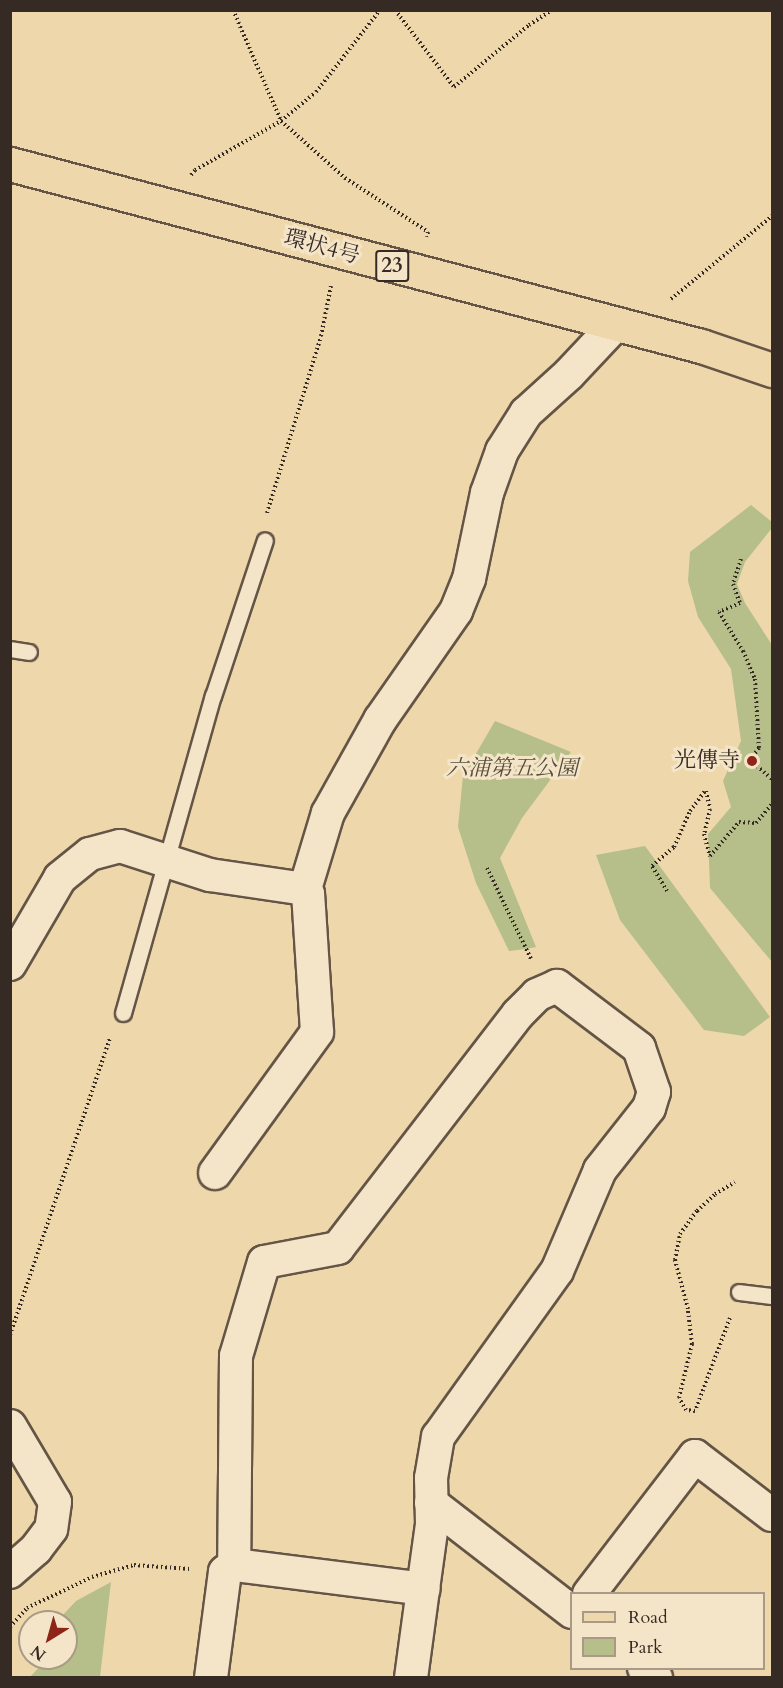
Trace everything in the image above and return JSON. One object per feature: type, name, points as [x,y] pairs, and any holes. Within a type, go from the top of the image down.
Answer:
[{"type":"main road","name":"環状4号","points":[[10,164],[701,346],[772,370]]},
{"type":"street","points":[[215,1173],[317,1032],[308,894],[305,888],[328,813],[380,720],[456,611],[469,579],[487,493],[502,451],[526,412],[569,374],[616,324]]},
{"type":"street","points":[[10,964],[60,878],[90,854],[120,846],[210,875],[305,888]]},
{"type":"street","points":[[211,1677],[230,1568],[236,1356],[264,1262],[338,1248],[518,1014],[537,995],[557,986],[639,1048],[654,1092],[649,1108],[600,1170],[557,1271],[438,1437],[431,1478],[432,1524],[411,1677]]},
{"type":"street","points":[[10,1426],[55,1502],[51,1529],[36,1549],[10,1572]]},
{"type":"street","points":[[590,1592],[695,1456],[772,1515]]},
{"type":"street","points":[[431,1503],[570,1610]]},
{"type":"street","points":[[230,1568],[423,1589]]},
{"type":"lane","points":[[123,1013],[213,696],[265,540]]},
{"type":"lane","points":[[10,649],[29,652]]},
{"type":"lane","points":[[739,1292],[772,1296]]},
{"type":"path","points":[[233,10],[281,122],[345,178],[428,232],[420,273]]},
{"type":"path","points":[[166,206],[195,170],[281,122],[316,92],[380,10]]},
{"type":"path","points":[[394,10],[454,87],[529,25],[552,10]]},
{"type":"path","points":[[616,324],[662,307],[772,216]]},
{"type":"path","points":[[265,540],[265,521],[321,336],[339,251]]},
{"type":"path","points":[[741,559],[733,584],[740,603],[719,612],[743,651],[755,679],[759,748],[750,760],[772,779]]},
{"type":"path","points":[[667,891],[652,866],[674,847],[690,811],[706,790],[710,809],[704,834],[710,856],[739,822],[756,823],[772,804]]},
{"type":"path","points":[[487,868],[526,949]]},
{"type":"path","points":[[10,1335],[112,1029],[123,1013]]},
{"type":"path","points":[[735,1182],[715,1194],[697,1211],[680,1234],[675,1260],[688,1310],[692,1344],[679,1398],[686,1410],[694,1411],[739,1292]]},
{"type":"path","points":[[10,1627],[27,1608],[65,1587],[134,1565],[230,1568]]},
{"type":"green space","points":[[751,505],[772,522],[772,528],[745,562],[737,584],[745,603],[772,645],[772,962],[710,888],[708,834],[731,807],[723,781],[741,741],[731,669],[698,617],[688,581],[690,552]]},
{"type":"green space","name":"六浦第五公園","points":[[495,721],[571,752],[522,818],[500,858],[536,947],[509,951],[476,883],[458,827],[463,776]]},
{"type":"green space","points":[[645,846],[770,1017],[744,1036],[704,1030],[620,920],[596,855]]},
{"type":"green space","points":[[111,1582],[100,1677],[30,1677],[37,1670],[78,1670],[78,1610],[68,1610],[76,1601]]},
{"type":"place","name":"光傳寺","points":[[752,761]]}]
